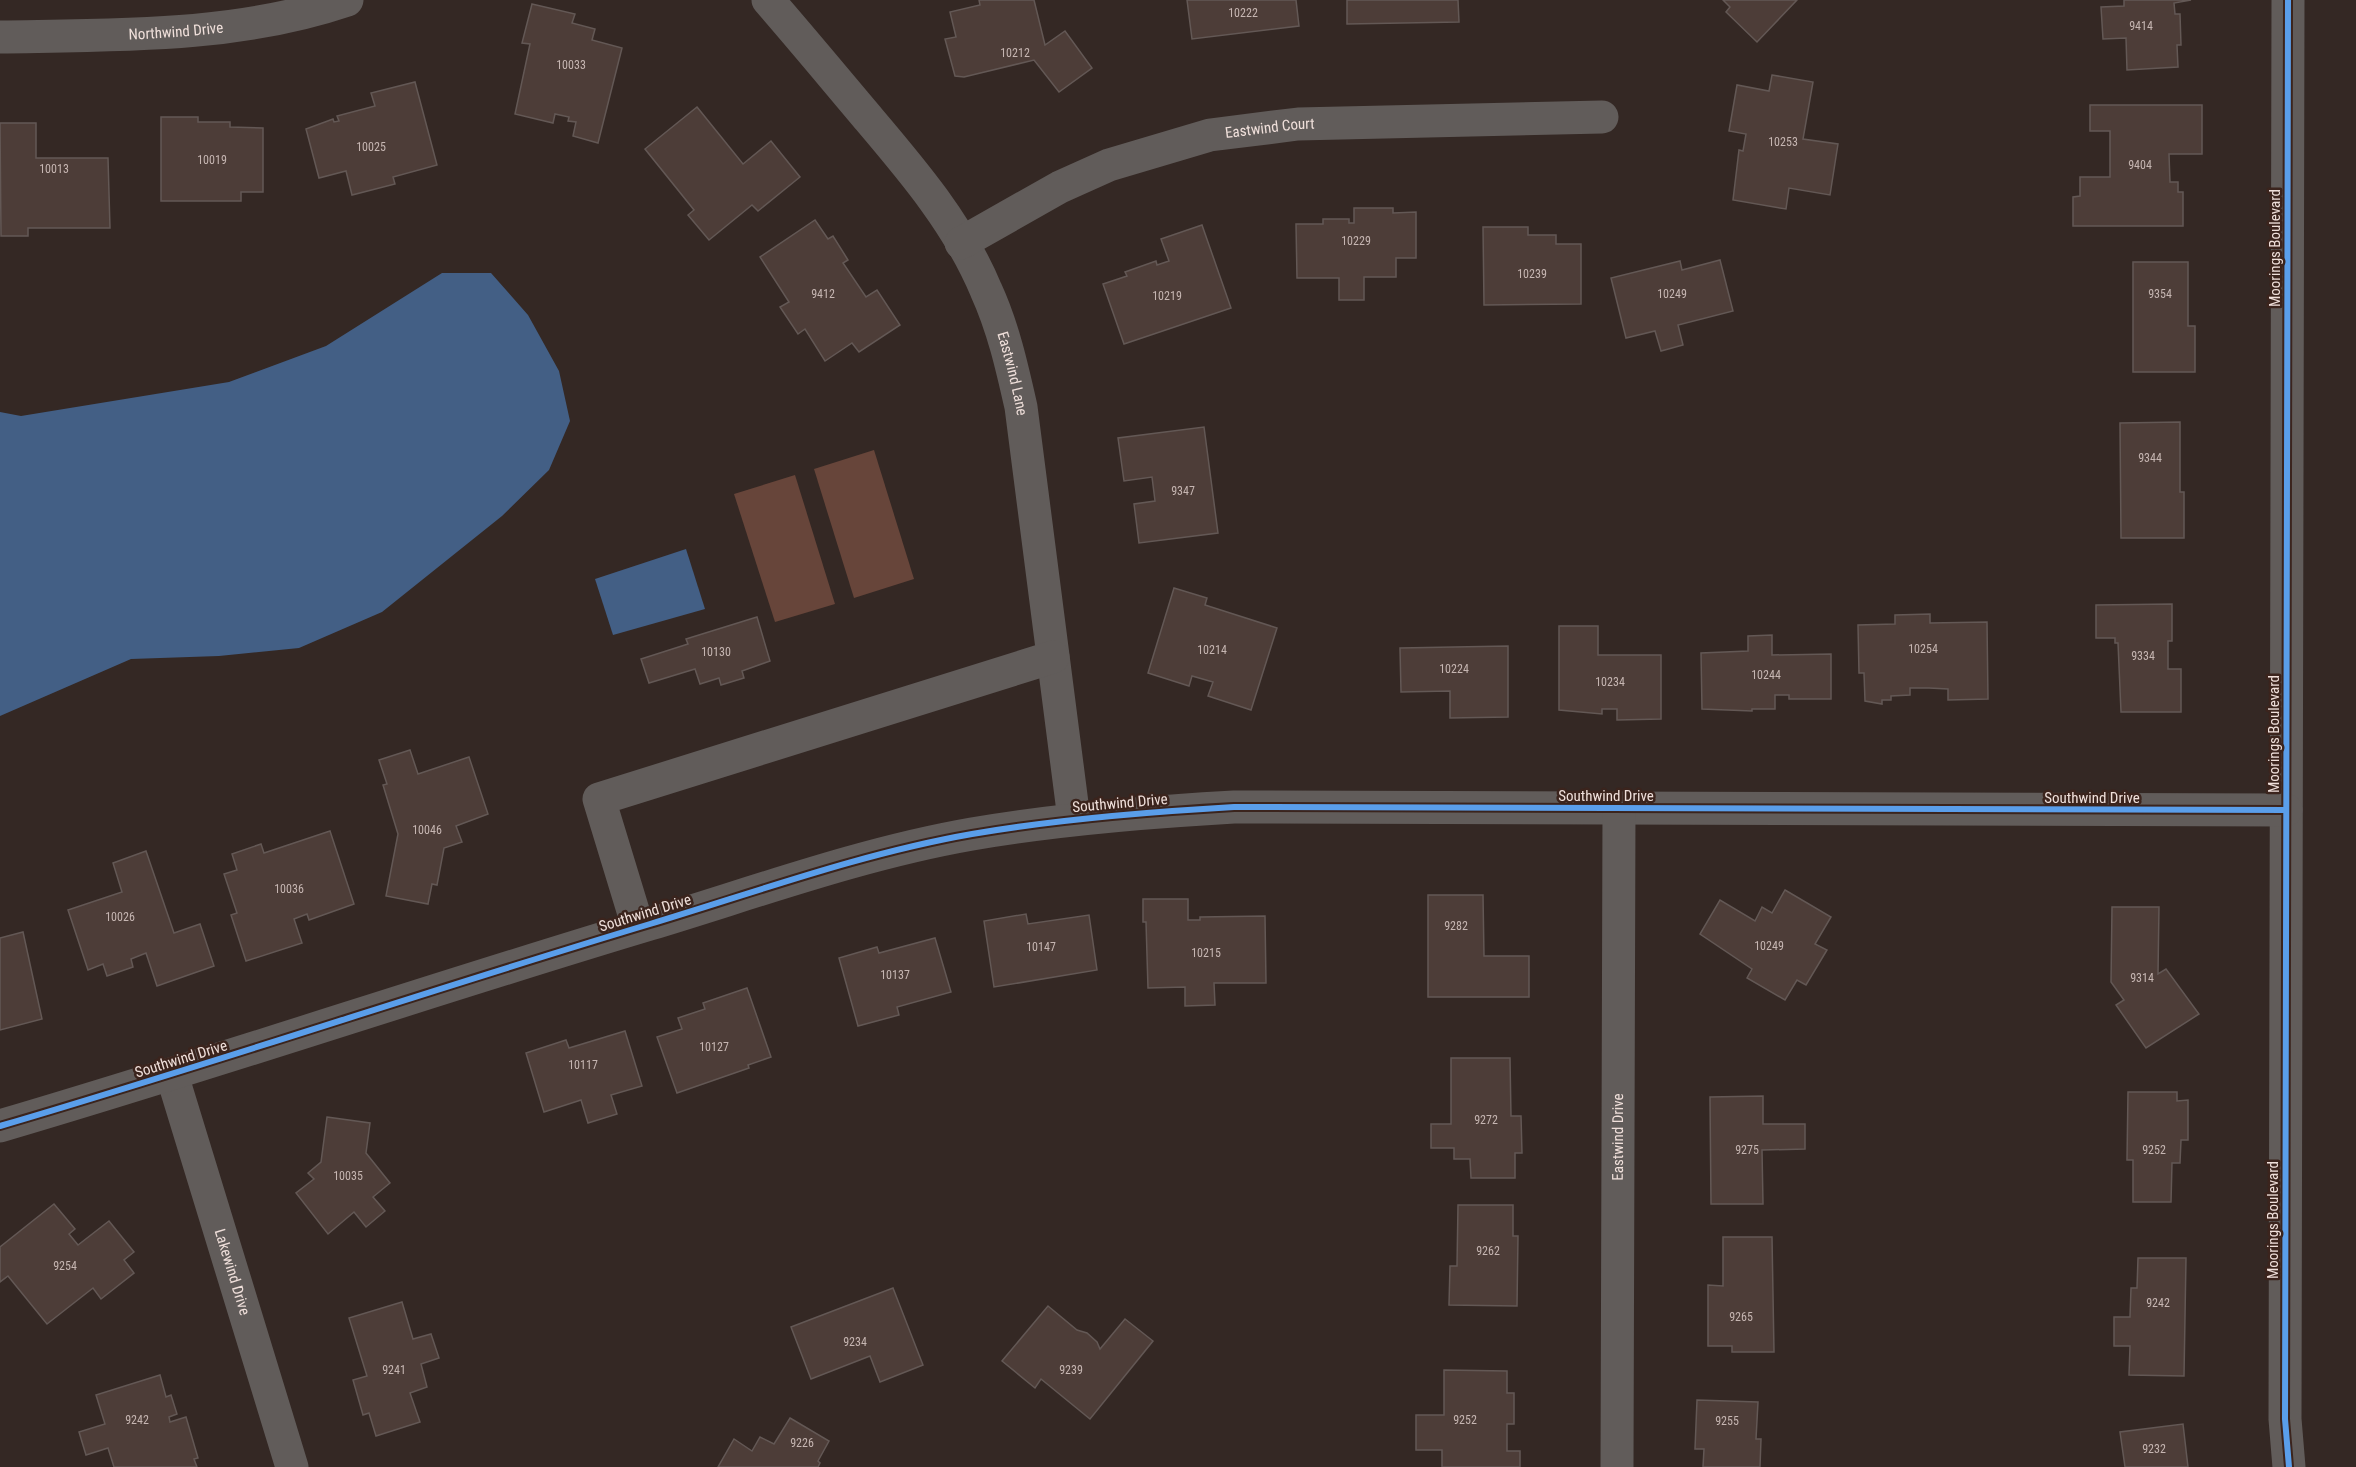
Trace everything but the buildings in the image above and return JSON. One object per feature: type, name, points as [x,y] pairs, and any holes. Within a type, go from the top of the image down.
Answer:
[{"type":"street","name":"Northwind Drive","points":[[0,37],[158,35],[262,22],[347,0]]},
{"type":"street","name":"Eastwind Lane","points":[[768,0],[912,171],[962,243],[989,296],[1014,373],[1074,819]]},
{"type":"street","name":"Moorings Boulevard","points":[[2288,0],[2285,1419],[2289,1467]]},
{"type":"street","name":"Eastwind Court","points":[[962,243],[1060,187],[1109,165],[1210,135],[1298,124],[1602,117]]},
{"type":"street","points":[[638,927],[599,799],[1053,657]]},
{"type":"street","name":"Southwind Drive","points":[[0,1126],[172,1075],[638,927],[919,846],[970,834],[1074,819],[1234,807],[2286,810]]},
{"type":"street","name":"Eastwind Drive","points":[[1617,1467],[1618,808]]},
{"type":"street","name":"Lakewind Drive","points":[[172,1075],[292,1467]]},
{"type":"shaded area","points":[[874,450],[914,579],[854,598],[814,469]]},
{"type":"shaded area","points":[[795,475],[835,604],[775,622],[734,494]]},
{"type":"water","points":[[442,273],[491,273],[528,315],[559,371],[570,421],[549,470],[502,516],[382,612],[299,648],[219,656],[131,659],[0,716],[0,412],[21,416],[229,382],[326,346]]},
{"type":"water","points":[[686,549],[705,609],[613,635],[595,579]]},
{"type":"cycle path","points":[[2288,0],[2285,1419],[2289,1467]]},
{"type":"cycle path","points":[[0,1126],[850,862],[931,842],[1037,824],[1234,807],[2286,810]]}]
